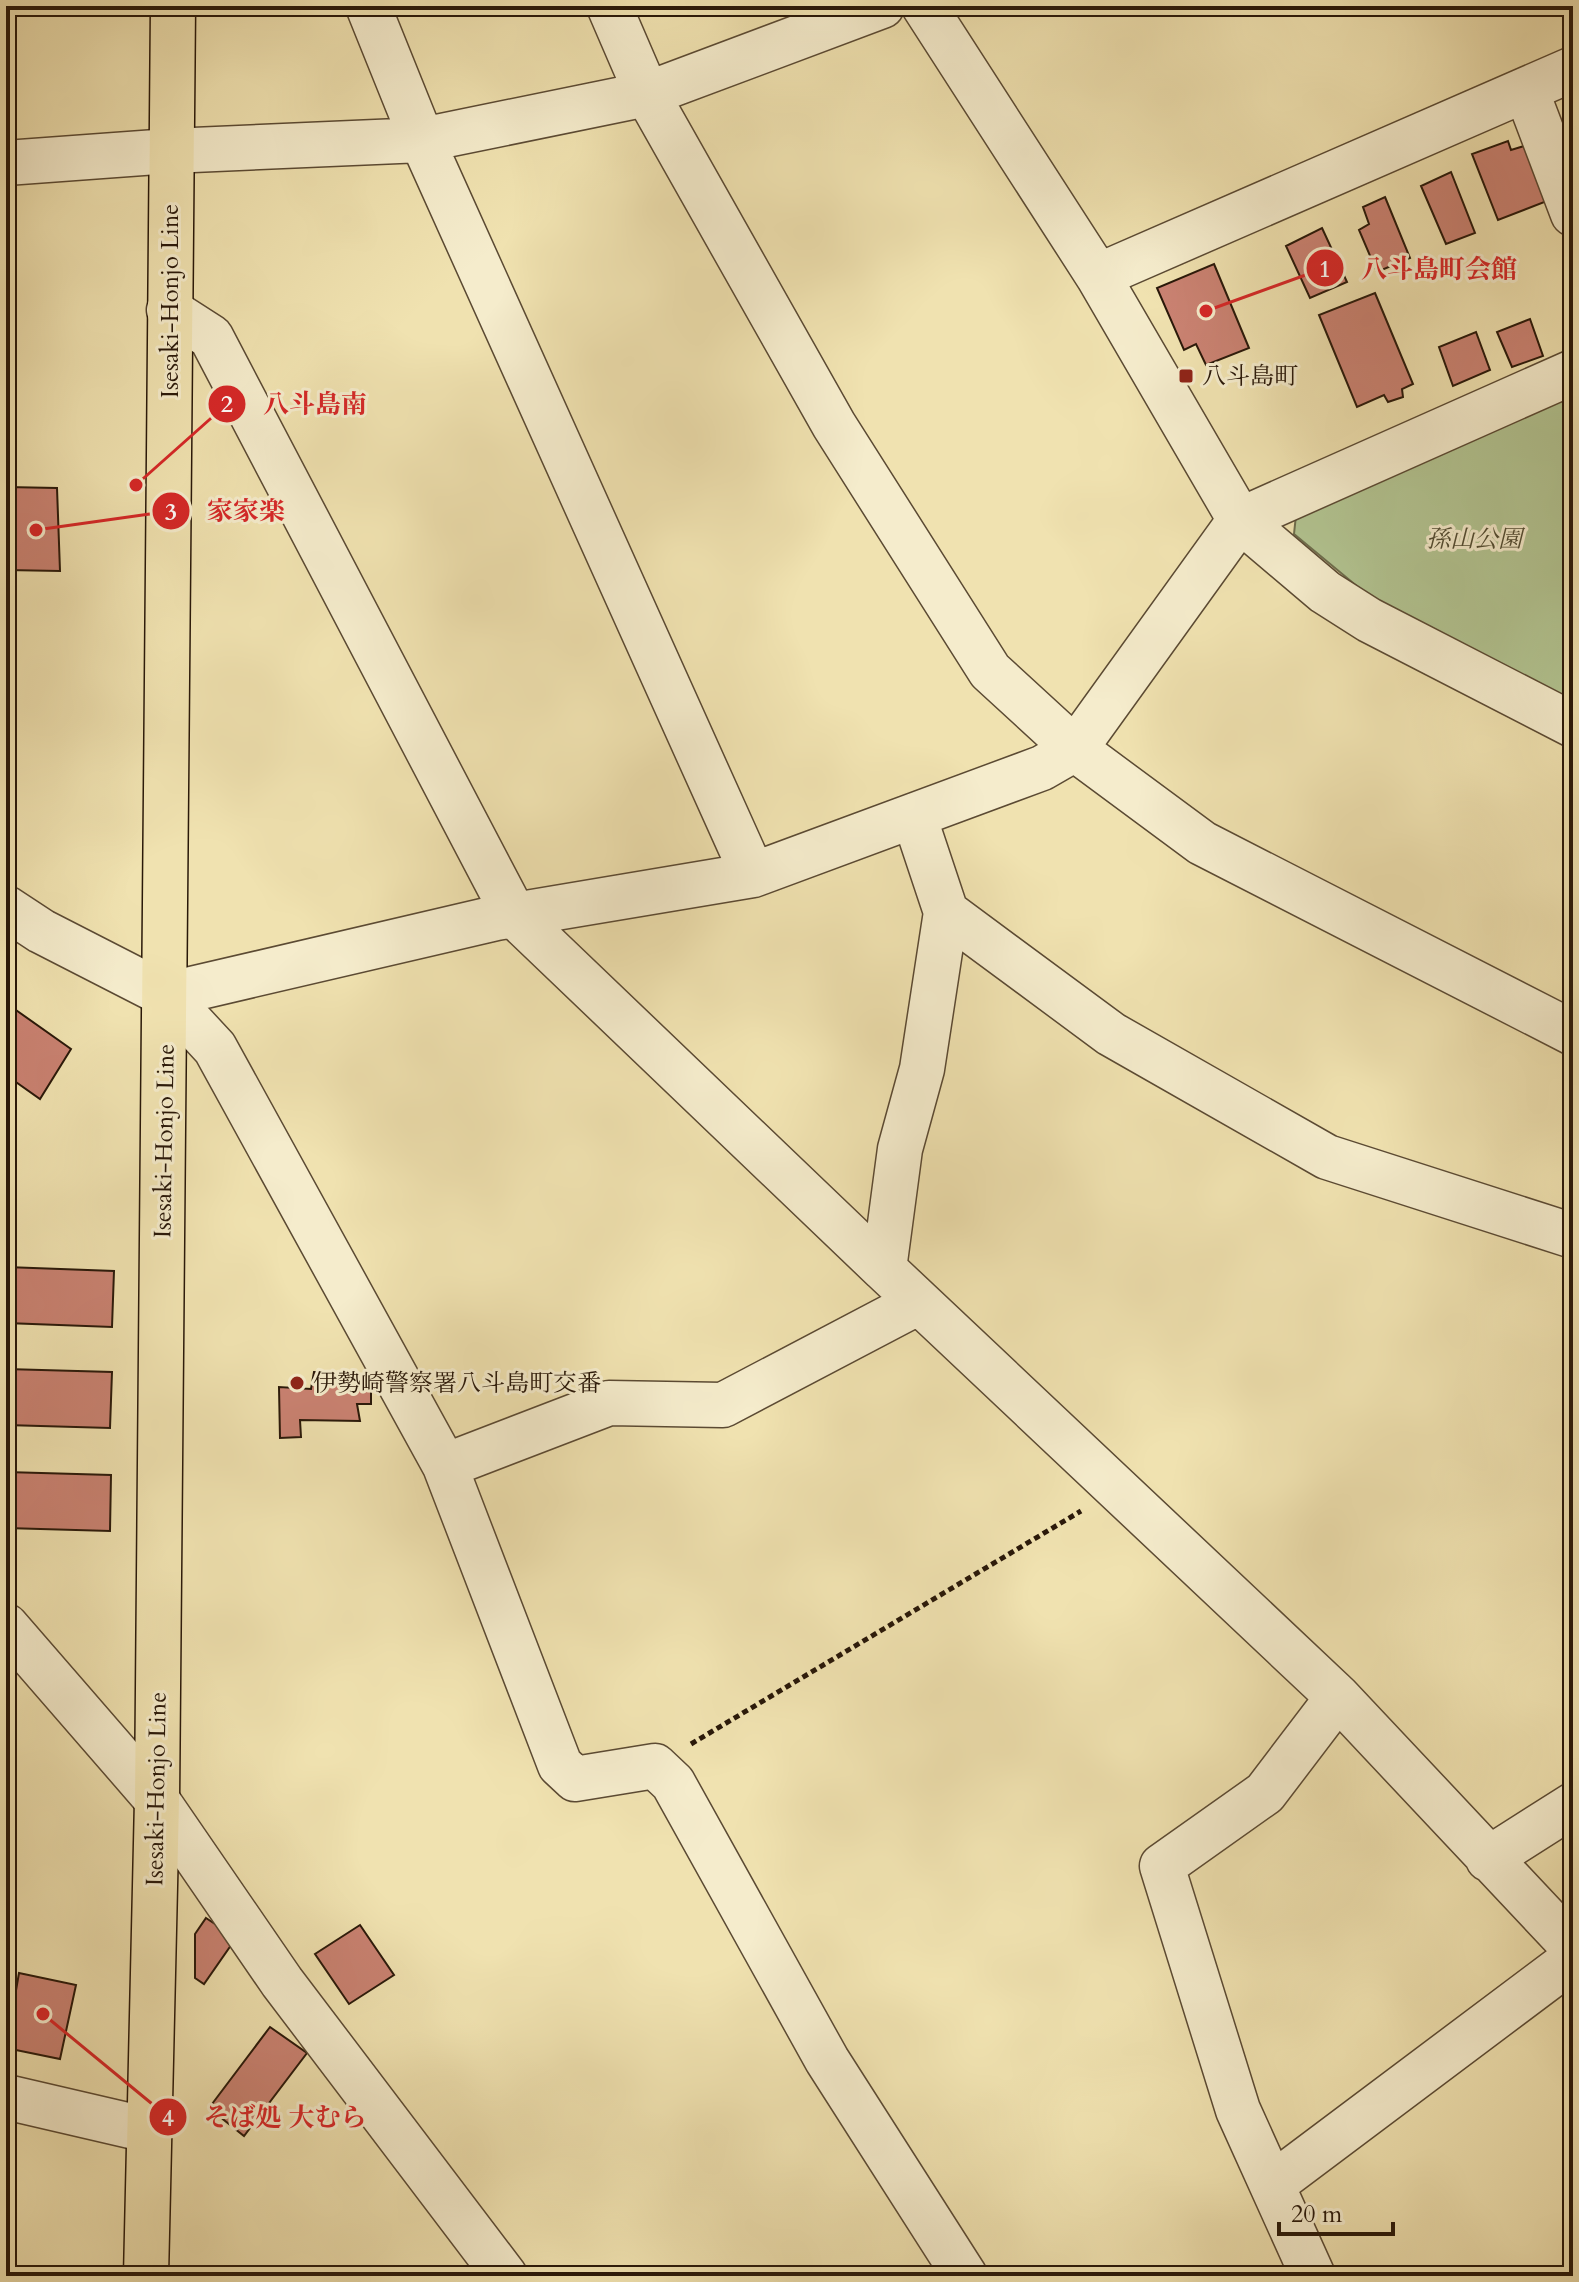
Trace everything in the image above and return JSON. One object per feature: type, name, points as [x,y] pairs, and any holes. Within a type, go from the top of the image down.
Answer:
[{"type":"main road","name":"Isesaki-Honjo Line","points":[[146,2276],[157,1800],[173,6]]},
{"type":"street","points":[[368,6],[422,140],[753,875]]},
{"type":"street","points":[[609,6],[647,94],[834,425],[990,671],[1075,749],[1202,843],[1573,1033]]},
{"type":"street","points":[[6,163],[170,151],[422,140],[647,94],[882,6]]},
{"type":"street","points":[[924,6],[1098,276],[1240,520],[1325,592],[1369,620],[1573,725]]},
{"type":"street","points":[[1098,276],[1573,69]]},
{"type":"street","points":[[1526,90],[1573,214]]},
{"type":"street","points":[[169,310],[211,337],[514,915],[1116,1490],[1338,1697],[1573,1947]]},
{"type":"street","points":[[166,995],[514,915],[753,875],[1042,768],[1075,749],[1240,520],[1573,372]]},
{"type":"street","points":[[884,1269],[900,1149],[922,1069],[946,912],[914,816]]},
{"type":"street","points":[[6,908],[41,931],[166,995],[215,1048],[445,1466],[560,1765],[575,1779],[655,1766],[673,1783],[827,2060],[965,2276]]},
{"type":"street","points":[[946,912],[1111,1034],[1327,1157],[1573,1236]]},
{"type":"street","points":[[445,1466],[609,1403],[723,1405],[919,1302]]},
{"type":"street","points":[[6,1626],[157,1800],[282,1982],[505,2276]]},
{"type":"street","points":[[1313,2276],[1238,2110],[1162,1866],[1265,1793],[1338,1697]]},
{"type":"street","points":[[1488,1859],[1573,1805]]},
{"type":"street","points":[[1272,2185],[1573,1959]]},
{"type":"street","points":[[6,2097],[148,2130]]},
{"type":"path","points":[[655,1766],[1116,1490]]},
{"type":"green space","name":"孫山公園","points":[[1573,388],[1573,702],[1370,597],[1294,534],[1297,506]]},
{"type":"building","points":[[1508,141],[1511,150],[1524,146],[1547,201],[1498,220],[1472,154]]},
{"type":"building","points":[[1451,172],[1475,233],[1446,244],[1421,186]]},
{"type":"building","points":[[1385,197],[1410,258],[1377,272],[1359,230],[1369,224],[1363,207]]},
{"type":"building","points":[[1322,228],[1347,282],[1310,298],[1286,246]]},
{"type":"building","points":[[1214,264],[1249,348],[1206,365],[1196,344],[1184,350],[1157,288]]},
{"type":"building","points":[[1375,293],[1413,384],[1402,389],[1403,397],[1388,402],[1384,395],[1357,407],[1319,315]]},
{"type":"building","points":[[1530,319],[1543,356],[1512,367],[1497,332]]},
{"type":"building","points":[[1476,332],[1490,370],[1453,386],[1439,347]]},
{"type":"building","points":[[6,487],[57,488],[60,571],[7,570]]},
{"type":"building","points":[[6,1003],[71,1049],[40,1099],[6,1075]]},
{"type":"building","points":[[6,1267],[114,1271],[112,1327],[6,1323]]},
{"type":"building","points":[[6,1369],[112,1372],[110,1428],[6,1425]]},
{"type":"building","points":[[314,1372],[353,1373],[355,1381],[371,1379],[371,1404],[357,1404],[360,1421],[300,1420],[301,1437],[280,1438],[279,1387],[311,1389]]},
{"type":"building","points":[[6,1472],[111,1475],[110,1531],[6,1528]]},
{"type":"building","points":[[206,1918],[236,1938],[204,1984],[195,1978],[195,1934]]},
{"type":"building","points":[[360,1925],[394,1975],[349,2004],[315,1954]]},
{"type":"building","points":[[19,1973],[76,1985],[60,2059],[6,2048]]},
{"type":"building","points":[[270,2027],[307,2053],[244,2136],[209,2108]]},
{"type":"place","name":"八斗島町会館","points":[[1206,311]]},
{"type":"place","name":"八斗島町","points":[[1186,376]]},
{"type":"place","name":"八斗島南","points":[[136,485]]},
{"type":"place","name":"家家楽","points":[[36,530]]},
{"type":"place","name":"伊勢崎警察署八斗島町交番","points":[[297,1383]]},
{"type":"place","name":"そば処 大むら","points":[[43,2014]]}]
